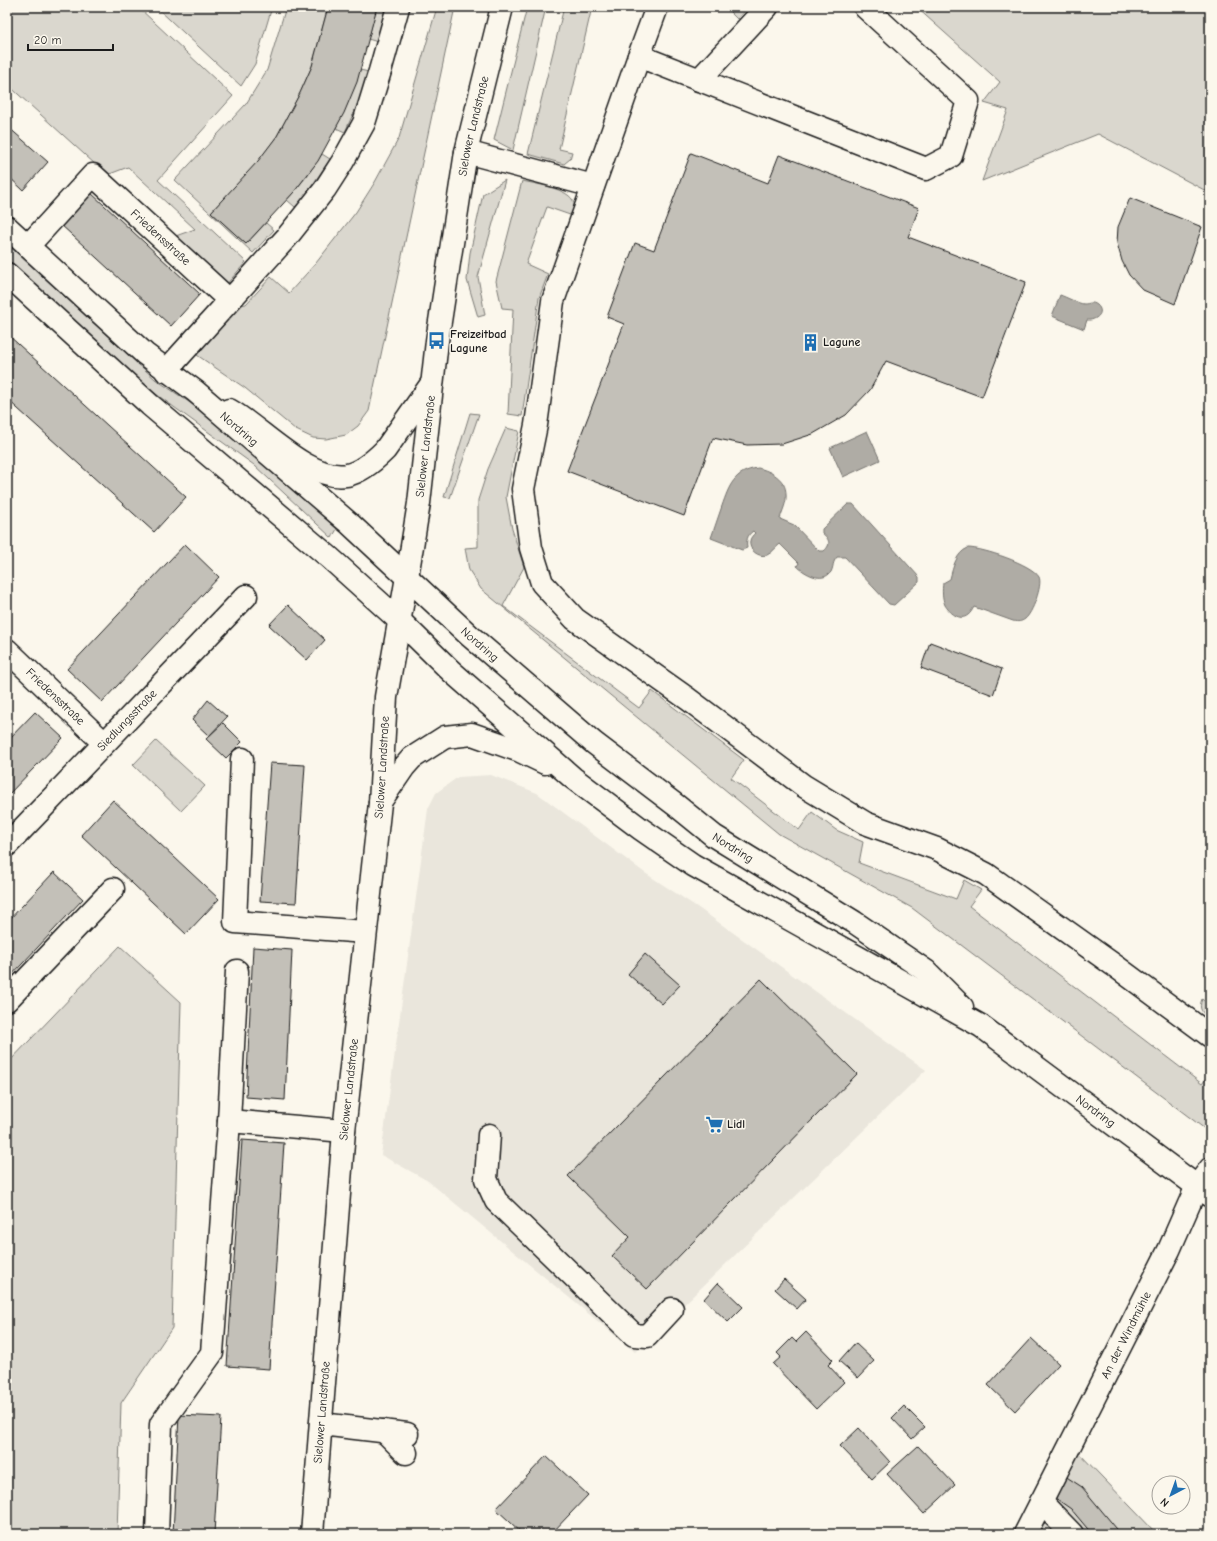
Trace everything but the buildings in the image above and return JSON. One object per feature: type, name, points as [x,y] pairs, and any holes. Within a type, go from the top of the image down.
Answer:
[{"type":"main road","points":[[166,371],[287,237],[325,189],[343,161],[364,123],[398,7]]},
{"type":"main road","name":"Sielower Landstraße","points":[[312,1534],[344,1131],[380,803],[386,697],[420,503],[431,384],[466,152],[502,7]]},
{"type":"main road","points":[[657,7],[553,301],[536,425],[523,489],[530,548],[542,582],[575,619],[688,699],[804,786],[865,822],[937,849],[986,874],[1210,1036]]},
{"type":"main road","points":[[699,80],[766,7]]},
{"type":"main road","points":[[639,56],[926,168],[951,156],[968,101],[865,7]]},
{"type":"main road","points":[[466,152],[593,186]]},
{"type":"main road","name":"Friedensstraße","points":[[28,246],[93,175],[229,300]]},
{"type":"main road","name":"Nordring","points":[[7,227],[145,354],[195,391],[350,524],[470,636],[594,743],[714,836],[854,922],[926,971],[981,1026]]},
{"type":"main road","name":"Nordring","points":[[7,274],[150,405],[330,558],[400,621],[451,671],[573,778],[641,829],[693,865],[981,1026],[1204,1191]]},
{"type":"main road","points":[[195,391],[240,416],[295,459],[315,469],[334,474],[346,475],[361,468],[378,457],[385,450],[431,384]]},
{"type":"main road","name":"Siedlungsstraße","points":[[7,845],[246,596]]},
{"type":"main road","name":"Friedensstraße","points":[[7,650],[104,743]]},
{"type":"main road","points":[[380,803],[404,767],[412,758],[445,736],[472,734],[520,751],[573,778]]},
{"type":"main road","points":[[242,759],[235,922],[365,932]]},
{"type":"main road","points":[[7,1000],[113,889]]},
{"type":"main road","points":[[157,1534],[162,1424],[212,1353],[237,971]]},
{"type":"main road","points":[[228,1121],[344,1131]]},
{"type":"main road","points":[[489,1135],[486,1179],[496,1201],[634,1335],[648,1336],[672,1309]]},
{"type":"main road","name":"An der Windmühle","points":[[1024,1534],[1170,1250],[1204,1191],[1210,1169]]},
{"type":"main road","points":[[321,1424],[384,1431],[406,1443]]},
{"type":"main road","points":[[1041,1502],[1072,1534]]},
{"type":"shaded area","points":[[7,7],[138,7],[233,96],[158,180],[246,262],[225,286],[173,237],[195,229],[128,167],[107,175],[7,84]]},
{"type":"shaded area","points":[[156,7],[272,7],[255,64],[241,86]]},
{"type":"shaded area","points":[[286,7],[328,7],[312,66],[300,93],[277,136],[258,162],[211,212],[246,244],[266,223],[274,230],[253,253],[175,180],[246,104],[267,70]]},
{"type":"shaded area","points":[[377,7],[387,7],[378,42],[368,39]]},
{"type":"shaded area","points":[[437,7],[455,7],[369,411],[358,426],[346,435],[326,439],[313,438],[296,430],[245,388],[194,353],[235,306],[246,304],[271,277],[289,293],[316,263],[356,212],[375,182],[399,138]]},
{"type":"shaded area","points":[[527,7],[546,7],[513,150],[494,140]]},
{"type":"shaded area","points":[[564,7],[592,7],[559,149],[572,152],[570,159],[564,164],[528,154]]},
{"type":"shaded area","points":[[725,7],[748,7],[737,19]]},
{"type":"shaded area","points":[[916,7],[1210,7],[1210,193],[1098,134],[982,181],[1008,110],[984,103],[1000,82]]},
{"type":"shaded area","points":[[360,70],[369,72],[366,85],[345,132],[336,128]]},
{"type":"shaded area","points":[[322,154],[330,159],[303,199],[295,207],[287,200],[307,176]]},
{"type":"shaded area","points":[[505,180],[478,277],[485,315],[478,317],[467,280],[470,253],[483,194]]},
{"type":"shaded area","points":[[522,181],[554,188],[562,192],[569,196],[573,201],[574,207],[570,215],[547,207],[526,264],[548,274],[539,298],[522,416],[508,414],[513,309],[502,308],[496,281]]},
{"type":"shaded area","points":[[7,244],[155,379],[217,421],[258,457],[337,529],[332,538],[254,465],[149,389],[7,261]]},
{"type":"shaded area","points":[[1060,295],[1082,304],[1095,304],[1099,308],[1100,314],[1096,318],[1087,320],[1084,329],[1052,316]]},
{"type":"shaded area","points":[[470,413],[479,414],[450,498],[444,497]]},
{"type":"shaded area","points":[[506,428],[519,431],[506,497],[512,529],[524,567],[503,606],[639,708],[652,691],[744,760],[731,778],[799,830],[812,812],[836,830],[863,842],[859,863],[956,899],[964,880],[981,890],[969,906],[1202,1084],[1210,1074],[1210,1124],[1205,1129],[912,908],[779,834],[481,589],[469,570],[465,548],[478,547],[478,500],[488,469]]},
{"type":"shaded area","points":[[867,431],[880,460],[843,477],[830,448]]},
{"type":"shaded area","points":[[758,468],[777,476],[783,484],[786,497],[780,519],[794,525],[819,551],[824,551],[829,544],[828,539],[822,533],[822,529],[848,504],[853,504],[919,577],[919,582],[894,605],[889,604],[845,557],[837,557],[834,561],[831,572],[823,577],[818,577],[808,574],[800,569],[797,566],[799,563],[780,544],[771,553],[764,556],[752,550],[750,539],[755,533],[753,531],[747,538],[747,548],[742,550],[711,538],[730,486],[743,472]]},
{"type":"shaded area","points":[[968,548],[995,554],[1017,562],[1035,572],[1040,581],[1038,592],[1031,611],[1025,619],[1019,622],[1013,621],[974,607],[965,617],[958,617],[947,608],[942,591],[943,583],[950,579],[958,557]]},
{"type":"shaded area","points":[[156,741],[205,786],[181,811],[133,765]]},
{"type":"shaded area","points":[[491,775],[537,793],[645,873],[697,907],[926,1070],[635,1352],[428,1181],[381,1155],[428,809],[436,793],[458,777]]},
{"type":"shaded area","points":[[120,946],[181,1002],[172,1328],[121,1403],[117,1534],[7,1534],[7,1064]]},
{"type":"shaded area","points":[[1202,999],[1210,1006],[1210,1019],[1205,1015],[1200,1006]]},
{"type":"shaded area","points":[[1076,1450],[1157,1534],[1035,1534]]},
{"type":"place","name":"Freizeitbad Lagune","points":[[437,341]]},
{"type":"place","name":"Lagune","points":[[810,342]]},
{"type":"place","name":"Lidl","points":[[714,1124]]}]
